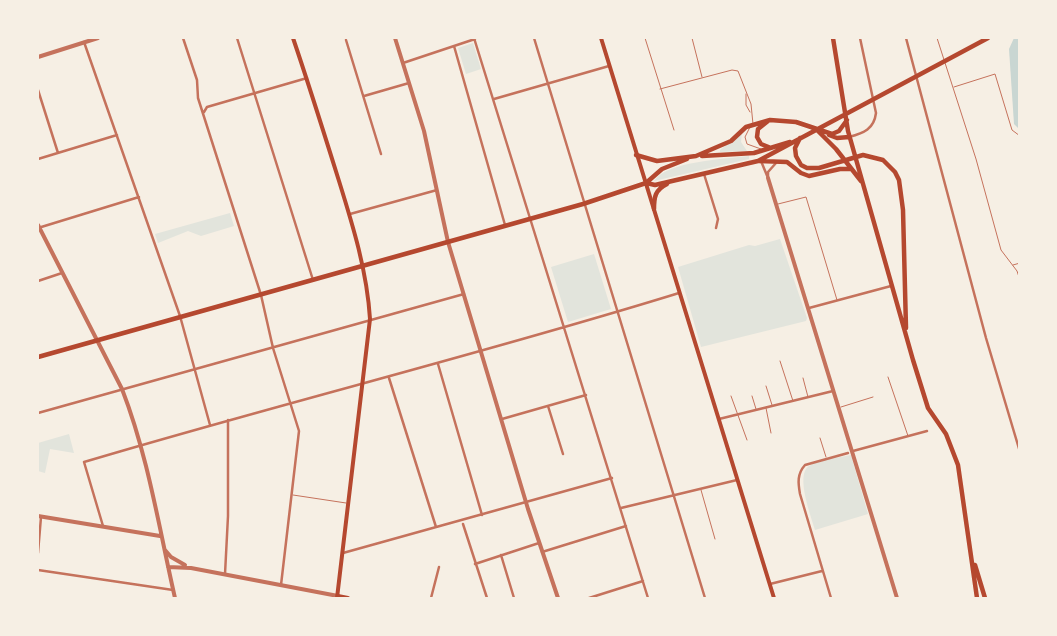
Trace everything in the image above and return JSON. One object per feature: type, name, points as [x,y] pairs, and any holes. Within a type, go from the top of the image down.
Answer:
[{"type":"main road","points":[[294,38],[350,214],[363,265],[370,319],[337,597],[348,598]]},
{"type":"main road","points":[[601,38],[774,598]]},
{"type":"main road","points":[[833,38],[850,137],[906,335],[928,408],[946,434],[958,465],[977,598]]},
{"type":"main road","points":[[759,161],[791,142],[988,38]]},
{"type":"main road","points":[[38,357],[583,204],[646,183],[662,169],[723,146],[753,124],[770,120],[796,122],[832,134],[836,133],[847,118]]},
{"type":"main road","points":[[770,120],[760,127],[757,136],[762,144],[772,148]]},
{"type":"main road","points":[[814,128],[837,138],[850,137]]},
{"type":"main road","points":[[814,128],[836,148],[864,183]]},
{"type":"main road","points":[[803,136],[795,148],[798,161],[807,168],[818,168],[863,155],[877,158],[890,166],[900,180],[906,335]]},
{"type":"main road","points":[[636,155],[657,161],[696,156],[754,153],[791,142]]},
{"type":"main road","points":[[646,183],[655,185],[759,161],[787,162],[801,173],[809,176],[840,169],[851,169]]},
{"type":"main road","points":[[654,209],[654,195],[658,190],[675,181]]},
{"type":"main road","points":[[970,549],[985,598]]},
{"type":"street","points":[[38,57],[98,38]]},
{"type":"street","points":[[183,38],[197,80],[199,100],[261,295],[273,348],[292,403],[299,431],[281,585]]},
{"type":"street","points":[[237,38],[312,280]]},
{"type":"street","points":[[395,38],[424,131],[448,242],[539,543],[558,598]]},
{"type":"street","points":[[403,62],[475,38],[648,598]]},
{"type":"street","points":[[534,38],[546,83],[705,598]]},
{"type":"street","points":[[850,137],[863,133],[873,125],[876,113],[860,38]]},
{"type":"street","points":[[906,38],[986,338],[1020,452]]},
{"type":"street","points":[[346,40],[381,154]]},
{"type":"street","points":[[84,42],[180,316],[210,425]]},
{"type":"street","points":[[454,46],[505,226]]},
{"type":"street","points":[[494,99],[609,66]]},
{"type":"street","points":[[204,112],[207,107],[307,78]]},
{"type":"street","points":[[364,96],[409,83]]},
{"type":"street","points":[[38,90],[58,153]]},
{"type":"street","points":[[38,159],[117,135]]},
{"type":"street","points":[[759,161],[768,178],[898,598]]},
{"type":"street","points":[[768,178],[770,168],[777,161]]},
{"type":"street","points":[[704,174],[718,219],[716,228]]},
{"type":"street","points":[[350,214],[437,190]]},
{"type":"street","points":[[139,197],[38,227],[122,389],[141,445],[175,598]]},
{"type":"street","points":[[38,281],[62,273]]},
{"type":"street","points":[[809,308],[892,286]]},
{"type":"street","points":[[103,526],[84,462],[228,420],[481,352],[679,293]]},
{"type":"street","points":[[38,413],[464,294]]},
{"type":"street","points":[[438,364],[482,515]]},
{"type":"street","points":[[389,378],[436,527]]},
{"type":"street","points":[[718,419],[835,390]]},
{"type":"street","points":[[502,419],[586,395]]},
{"type":"street","points":[[548,406],[563,454]]},
{"type":"street","points":[[225,574],[228,516],[228,420]]},
{"type":"street","points":[[853,451],[927,431]]},
{"type":"street","points":[[831,598],[798,484],[800,470],[805,466],[848,453]]},
{"type":"street","points":[[342,553],[527,504],[612,478]]},
{"type":"street","points":[[621,508],[736,480]]},
{"type":"street","points":[[38,553],[39,517],[160,536]]},
{"type":"street","points":[[463,524],[487,598]]},
{"type":"street","points":[[542,552],[626,526]]},
{"type":"street","points":[[476,564],[539,543]]},
{"type":"street","points":[[164,549],[170,557],[191,568]]},
{"type":"street","points":[[501,556],[514,598]]},
{"type":"street","points":[[168,567],[191,568],[225,574],[337,597]]},
{"type":"street","points":[[431,598],[439,568]]},
{"type":"street","points":[[38,570],[173,590]]},
{"type":"street","points":[[770,584],[822,571]]},
{"type":"street","points":[[589,598],[643,581]]},
{"type":"lane","points":[[645,38],[674,130]]},
{"type":"lane","points":[[692,38],[702,78]]},
{"type":"lane","points":[[937,38],[976,159],[1001,250],[1020,280]]},
{"type":"lane","points":[[660,89],[732,70],[738,71],[741,73],[746,94],[751,104],[753,124],[746,133],[747,144],[765,150]]},
{"type":"lane","points":[[952,88],[995,74],[1012,130],[1020,136]]},
{"type":"lane","points":[[746,94],[746,105],[751,114]]},
{"type":"lane","points":[[776,204],[806,197],[838,301]]},
{"type":"lane","points":[[1012,266],[1020,263]]},
{"type":"lane","points":[[780,361],[793,401]]},
{"type":"lane","points":[[888,377],[908,436]]},
{"type":"lane","points":[[803,378],[809,397]]},
{"type":"lane","points":[[766,386],[772,406]]},
{"type":"lane","points":[[731,396],[747,440]]},
{"type":"lane","points":[[752,396],[756,410]]},
{"type":"lane","points":[[840,407],[873,397]]},
{"type":"lane","points":[[765,407],[771,433]]},
{"type":"lane","points":[[820,438],[827,458]]},
{"type":"lane","points":[[700,489],[715,538]]},
{"type":"lane","points":[[292,495],[347,503]]},
{"type":"shaded area","points":[[1014,38],[1019,38],[1019,129],[1014,124],[1009,49]]},
{"type":"shaded area","points":[[473,43],[481,69],[466,74],[458,48]]},
{"type":"shaded area","points":[[742,133],[741,142],[747,151],[720,152],[720,150]]},
{"type":"shaded area","points":[[749,156],[749,159],[654,181],[661,174],[684,165]]},
{"type":"shaded area","points":[[230,213],[234,226],[201,236],[188,231],[158,243],[155,234]]},
{"type":"shaded area","points":[[780,239],[807,318],[806,321],[701,347],[678,267],[749,245],[755,246]]},
{"type":"shaded area","points":[[594,254],[611,309],[568,322],[551,267]]},
{"type":"shaded area","points":[[69,434],[74,453],[50,449],[45,473],[38,471],[38,443]]},
{"type":"shaded area","points":[[851,455],[868,514],[815,530],[805,496],[803,478],[805,471],[809,466],[818,462]]}]
